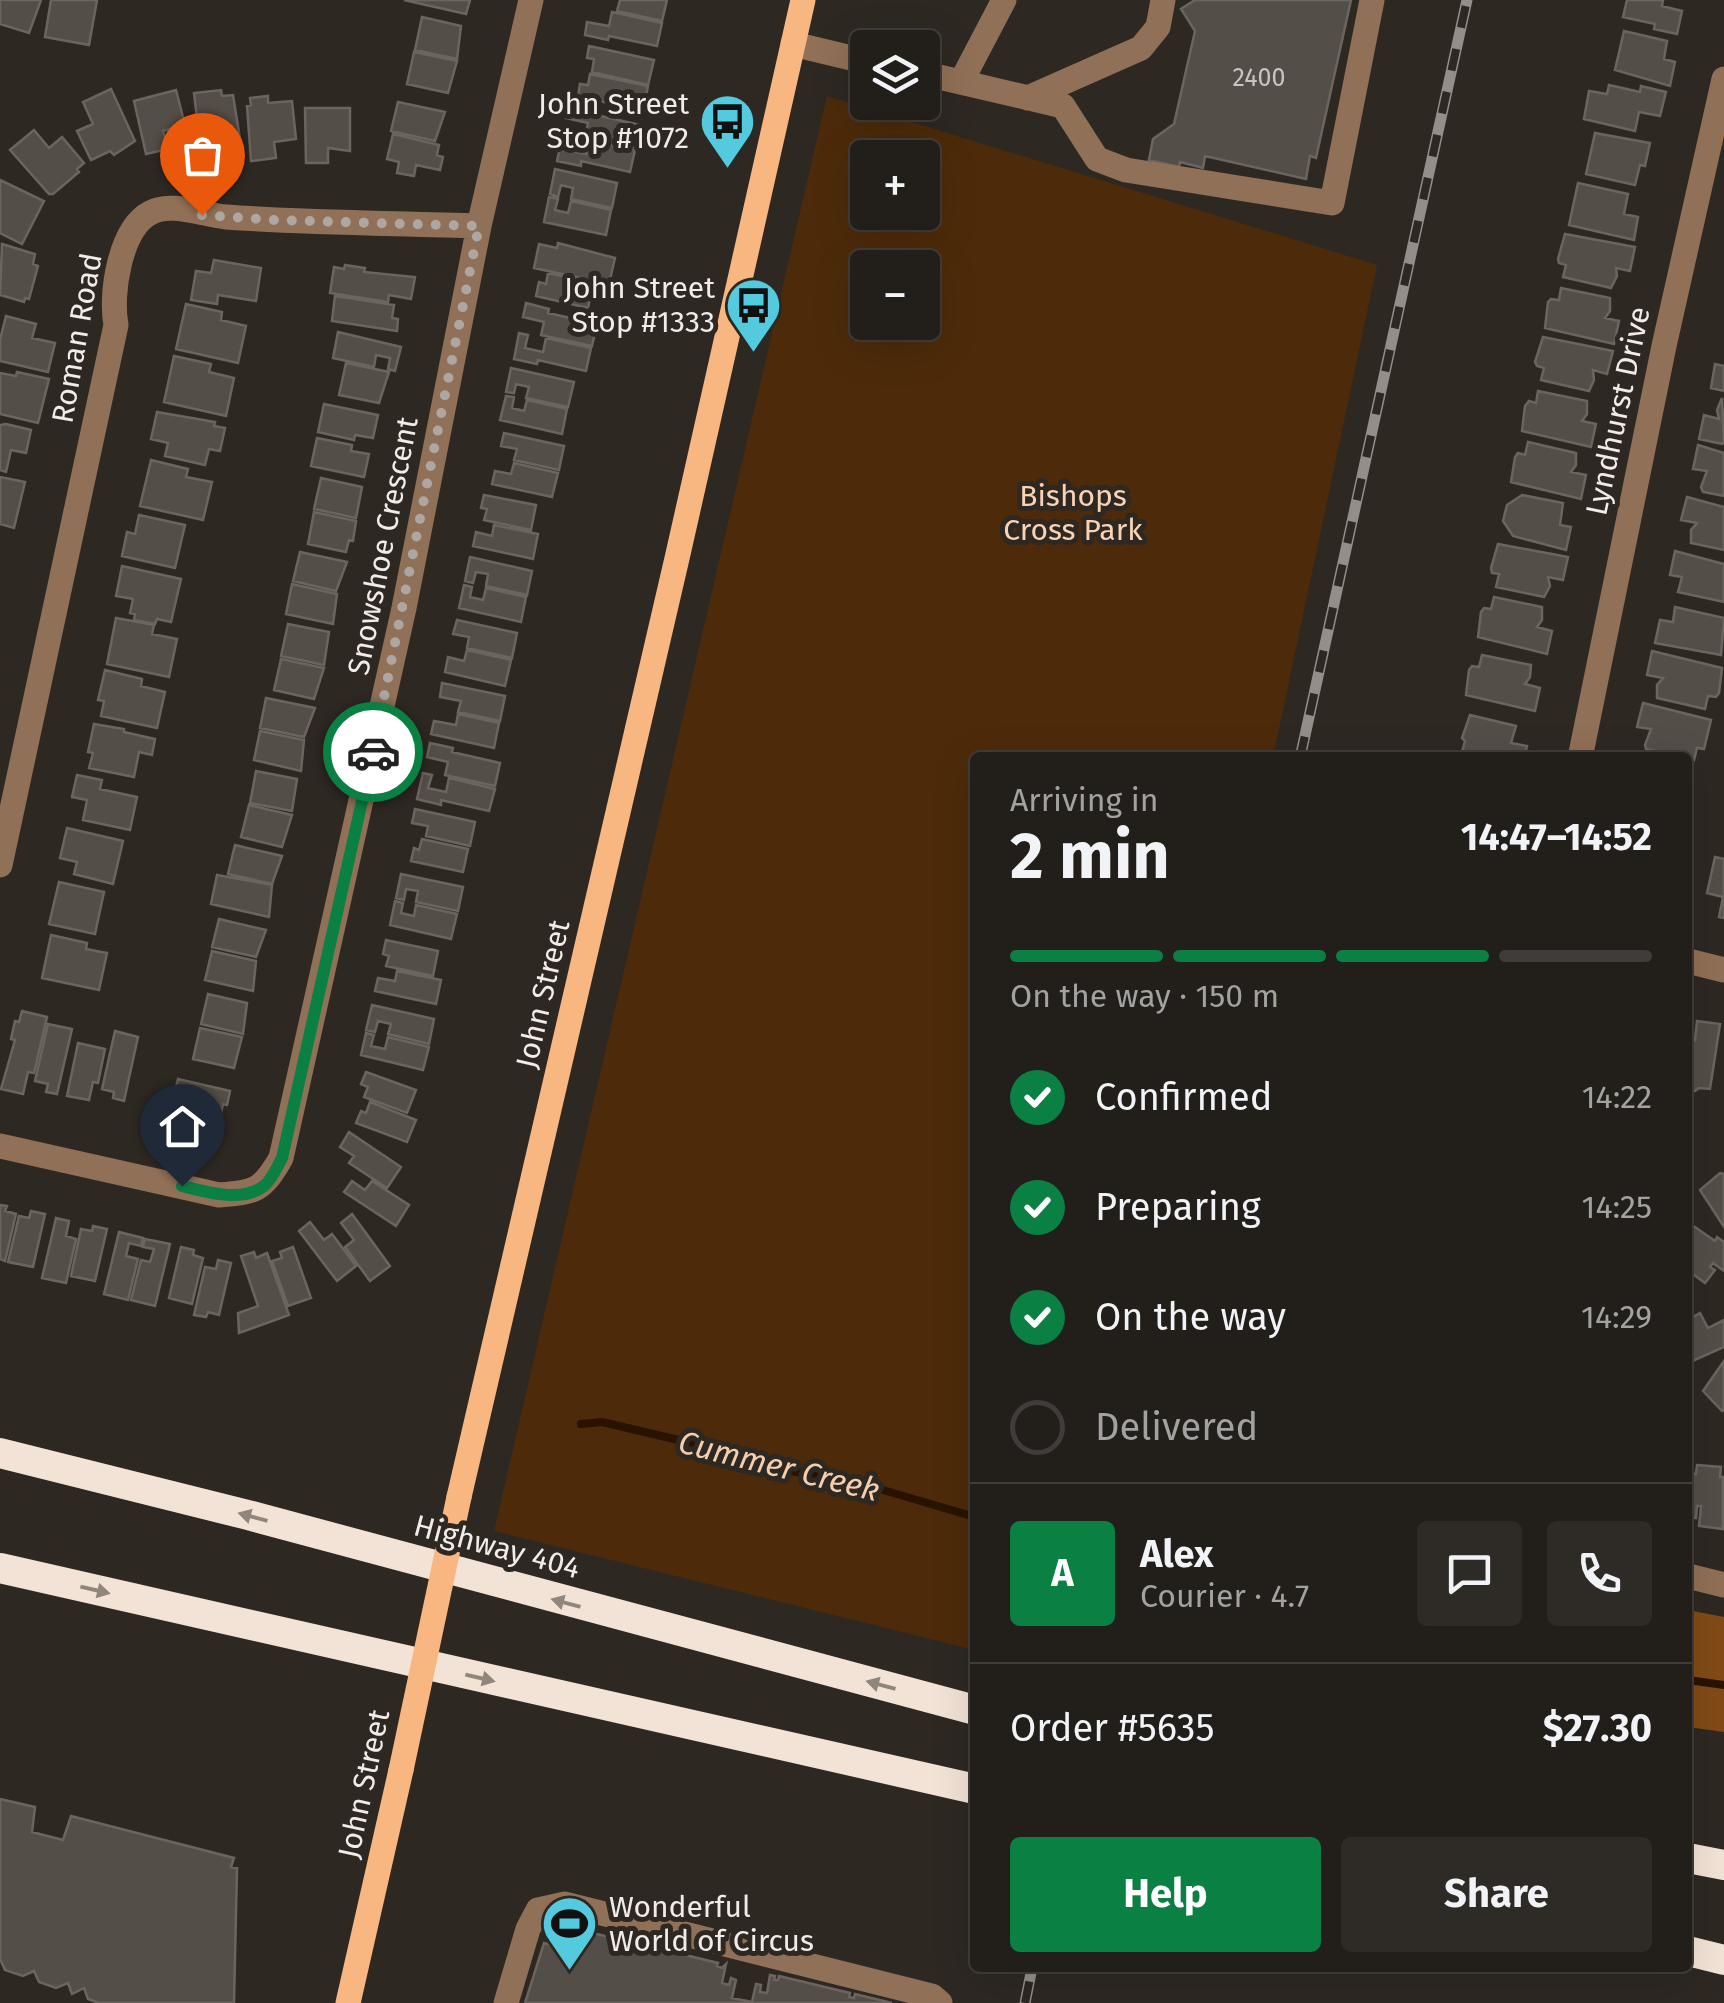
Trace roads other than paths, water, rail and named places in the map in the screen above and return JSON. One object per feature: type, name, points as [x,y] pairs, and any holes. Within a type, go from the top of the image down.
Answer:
[{"type":"highway","name":"Highway 404","points":[[0,1454],[248,1515],[970,1709]]},
{"type":"highway","points":[[0,1568],[970,1788]]},
{"type":"highway","points":[[1692,1859],[1724,1865]]},
{"type":"highway","points":[[1692,1952],[1724,1960]]},
{"type":"main road","name":"John Street","points":[[348,2003],[459,1496],[802,0]]},
{"type":"street","name":"Snowshoe Crescent","points":[[0,1146],[218,1194],[249,1192],[265,1186],[282,1158],[404,608],[479,226],[531,0]]},
{"type":"street","points":[[962,82],[1004,0]]},
{"type":"street","points":[[1028,98],[1140,48],[1158,27],[1163,0]]},
{"type":"street","points":[[940,77],[1063,106],[1098,159],[1126,170],[1332,203],[1372,0]]},
{"type":"street","points":[[792,44],[850,58]]},
{"type":"street","name":"Lyndhurst Drive","points":[[1581,752],[1664,346],[1724,79]]},
{"type":"street","name":"Roman Road","points":[[0,865],[116,324],[113,309],[117,274],[132,230],[150,212],[170,208],[202,215],[273,220],[479,226]]},
{"type":"street","points":[[1692,962],[1724,970]]},
{"type":"street","points":[[1692,1577],[1724,1585]]},
{"type":"street","points":[[506,2003],[528,1929],[538,1910],[565,1904],[932,1996],[940,2003]]},
{"type":"waterway","name":"Cummer Creek","points":[[581,1424],[602,1422],[687,1442],[767,1466],[883,1490],[970,1516]]},
{"type":"waterway","name":"Cummer Creek","points":[[1692,1681],[1724,1685]]},
{"type":"railway","points":[[1301,752],[1467,0]]},
{"type":"railway","points":[[1025,2003],[1031,1972]]},
{"type":"place","name":"John Street Stop #1072","points":[[728,170]]},
{"type":"place","name":"John Street Stop #1333","points":[[754,354]]},
{"type":"place","name":"Wonderful World of Circus","points":[[570,1973]]},
{"type":"park label","name":"Bishops Cross Park","points":[[1073,513]]}]
